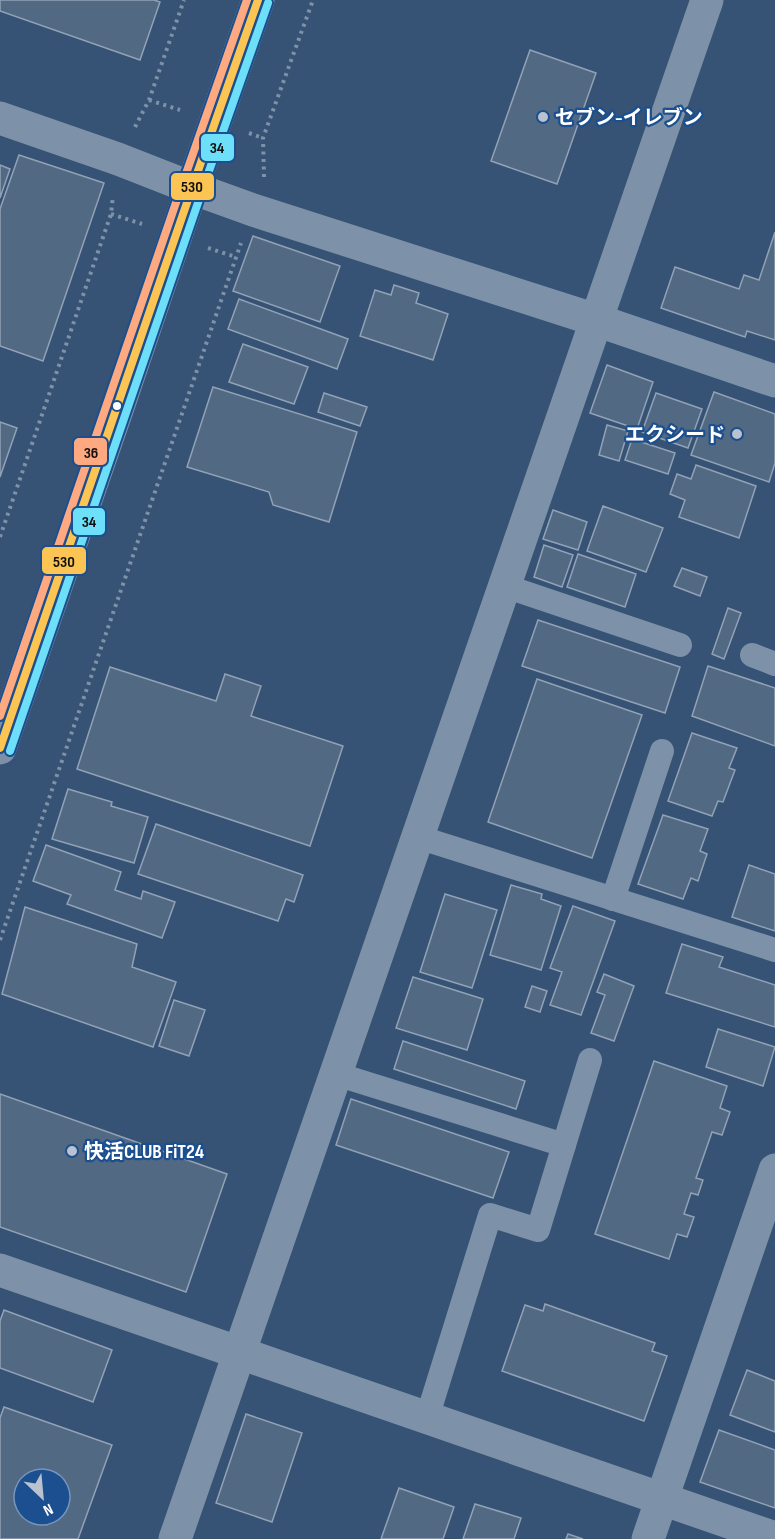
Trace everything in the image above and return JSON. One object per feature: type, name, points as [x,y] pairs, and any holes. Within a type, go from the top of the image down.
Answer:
[{"type":"highway","points":[[0,748],[258,0]]},
{"type":"street","points":[[175,1539],[707,0]]},
{"type":"street","points":[[0,118],[253,210],[596,320],[775,381]]},
{"type":"street","points":[[648,1539],[775,1170]]},
{"type":"street","points":[[0,1270],[775,1538]]},
{"type":"lane","points":[[505,586],[680,645]]},
{"type":"lane","points":[[752,656],[775,664]]},
{"type":"lane","points":[[613,899],[662,751]]},
{"type":"lane","points":[[418,837],[775,950]]},
{"type":"lane","points":[[427,1419],[490,1215],[538,1230],[590,1060]]},
{"type":"lane","points":[[336,1074],[564,1145]]},
{"type":"path","points":[[0,537],[111,214],[118,159],[149,100],[184,0]]},
{"type":"path","points":[[0,940],[265,175],[264,138],[313,0]]},
{"type":"building","points":[[0,0],[154,0],[160,2],[140,60],[0,11]]},
{"type":"building","name":"セブン-イレブン","points":[[530,50],[596,73],[557,184],[491,161]]},
{"type":"building","points":[[19,155],[104,183],[43,361],[0,346],[0,209]]},
{"type":"building","points":[[0,165],[10,169],[0,198]]},
{"type":"building","points":[[775,232],[775,340],[747,331],[745,337],[661,308],[675,267],[739,289],[744,275],[759,280]]},
{"type":"building","points":[[253,236],[340,266],[320,322],[233,291]]},
{"type":"building","points":[[394,285],[419,293],[416,303],[448,314],[433,360],[360,336],[375,290],[391,295]]},
{"type":"building","points":[[239,299],[348,339],[337,369],[228,329]]},
{"type":"building","points":[[243,344],[308,367],[294,404],[229,382]]},
{"type":"building","points":[[607,365],[653,382],[637,429],[590,413]]},
{"type":"building","points":[[213,387],[357,432],[329,522],[273,505],[269,492],[187,467]]},
{"type":"building","name":"エクシード","points":[[714,392],[775,414],[775,463],[769,482],[691,455]]},
{"type":"building","points":[[324,393],[367,407],[360,426],[318,412]]},
{"type":"building","points":[[656,393],[702,409],[688,448],[642,432]]},
{"type":"building","points":[[0,422],[17,428],[0,477]]},
{"type":"building","points":[[607,425],[628,431],[619,461],[599,455]]},
{"type":"building","points":[[632,439],[675,453],[668,474],[625,460]]},
{"type":"building","points":[[696,465],[756,486],[739,538],[679,517],[685,500],[670,494],[677,474],[691,479]]},
{"type":"building","points":[[603,506],[663,528],[646,572],[587,551]]},
{"type":"building","points":[[553,510],[587,522],[578,550],[543,539]]},
{"type":"building","points":[[544,545],[573,555],[562,587],[534,577]]},
{"type":"building","points":[[578,554],[636,574],[625,607],[567,587]]},
{"type":"building","points":[[682,568],[707,577],[700,596],[674,586]]},
{"type":"building","points":[[728,608],[741,613],[724,659],[712,654]]},
{"type":"building","points":[[538,620],[680,667],[665,713],[522,666]]},
{"type":"building","points":[[708,666],[775,688],[775,746],[692,716]]},
{"type":"building","points":[[110,667],[216,701],[225,674],[261,686],[251,716],[343,746],[310,846],[77,769]]},
{"type":"building","points":[[537,679],[642,715],[592,858],[488,822]]},
{"type":"building","points":[[692,733],[737,748],[729,768],[735,770],[723,802],[718,801],[712,816],[668,801]]},
{"type":"building","points":[[68,789],[112,802],[111,806],[148,817],[134,863],[52,839]]},
{"type":"building","points":[[663,815],[708,829],[700,851],[707,854],[698,881],[691,878],[683,899],[638,884]]},
{"type":"building","points":[[156,824],[303,875],[294,902],[286,899],[278,921],[138,874]]},
{"type":"building","points":[[46,845],[121,872],[115,890],[141,899],[143,891],[175,902],[162,938],[67,904],[71,895],[33,881]]},
{"type":"building","points":[[749,865],[775,874],[775,931],[732,917]]},
{"type":"building","points":[[511,885],[542,894],[541,899],[561,906],[541,970],[490,955]]},
{"type":"building","points":[[445,894],[497,910],[472,988],[420,972]]},
{"type":"building","points":[[573,906],[615,921],[581,1015],[550,1005],[562,972],[550,968]]},
{"type":"building","points":[[25,907],[137,944],[132,967],[176,982],[153,1047],[2,994]]},
{"type":"building","points":[[682,944],[723,957],[719,967],[775,985],[775,1027],[666,993]]},
{"type":"building","points":[[604,974],[634,986],[614,1041],[591,1033],[605,995],[597,992]]},
{"type":"building","points":[[413,977],[483,999],[467,1050],[396,1028]]},
{"type":"building","points":[[532,986],[547,991],[540,1012],[525,1007]]},
{"type":"building","points":[[174,1000],[205,1010],[189,1056],[159,1046]]},
{"type":"building","points":[[718,1029],[775,1047],[763,1086],[706,1067]]},
{"type":"building","points":[[403,1041],[525,1081],[516,1109],[394,1069]]},
{"type":"building","points":[[654,1061],[727,1086],[720,1108],[730,1112],[722,1135],[712,1132],[696,1178],[703,1180],[698,1195],[691,1193],[684,1214],[694,1217],[687,1237],[677,1234],[669,1259],[595,1234]]},
{"type":"building","points":[[0,1094],[227,1174],[186,1292],[0,1227]]},
{"type":"building","points":[[351,1099],[509,1152],[493,1198],[336,1145]]},
{"type":"building","points":[[545,1304],[655,1343],[652,1351],[667,1356],[644,1421],[502,1371],[525,1305],[543,1311]]},
{"type":"building","points":[[4,1310],[112,1350],[93,1402],[0,1368],[0,1321]]},
{"type":"building","points":[[747,1370],[775,1381],[775,1432],[730,1415]]},
{"type":"building","points":[[4,1407],[112,1445],[78,1539],[0,1539],[0,1418]]},
{"type":"building","points":[[246,1414],[302,1433],[272,1522],[216,1503]]},
{"type":"building","points":[[719,1430],[775,1450],[775,1508],[700,1482]]},
{"type":"building","points":[[399,1488],[454,1507],[443,1539],[381,1539]]},
{"type":"building","points":[[475,1504],[521,1518],[514,1539],[463,1539]]},
{"type":"building","points":[[568,1534],[583,1539],[566,1539]]},
{"type":"transit line","name":"36","points":[[0,716],[247,0]]},
{"type":"transit line","name":"530","points":[[0,748],[258,0]]},
{"type":"transit line","name":"34","points":[[10,751],[268,3]]},
{"type":"place","name":"セブン-イレブン","points":[[543,117]]},
{"type":"place","name":"エクシード","points":[[737,434]]},
{"type":"place","name":"快活CLUB FiT24","points":[[72,1151]]}]
